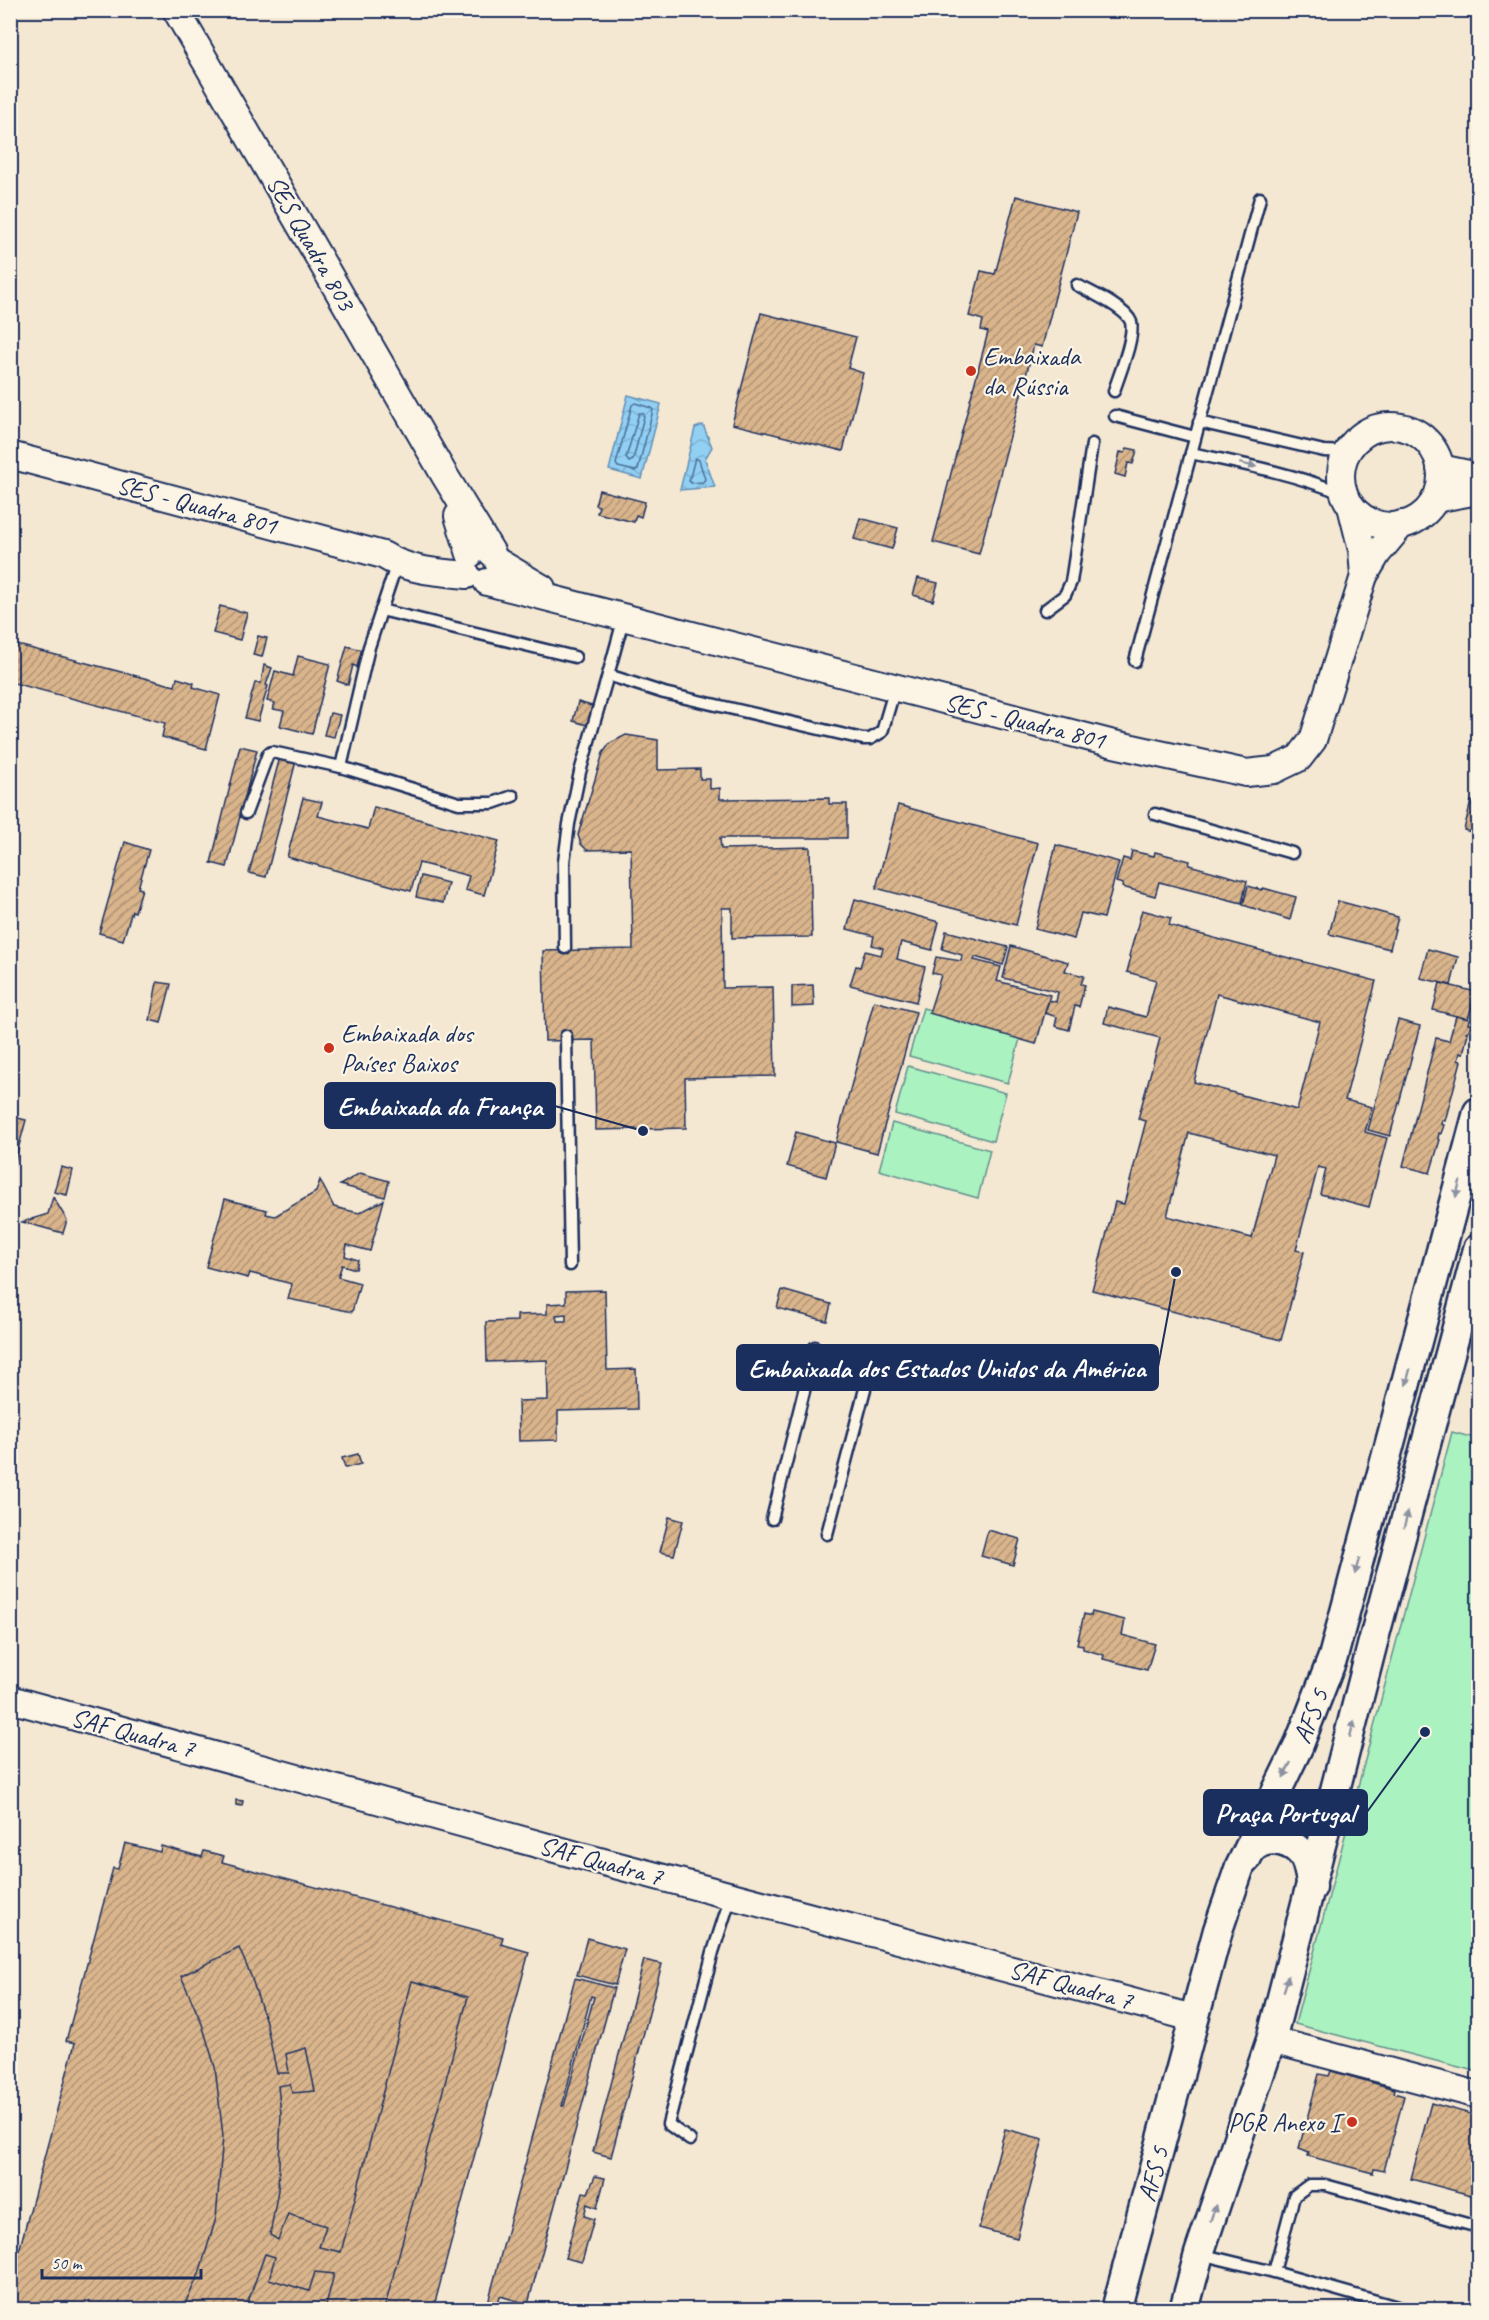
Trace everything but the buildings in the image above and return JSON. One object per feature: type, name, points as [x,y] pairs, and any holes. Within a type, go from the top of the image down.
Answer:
[{"type":"main road","name":"AFS 5","points":[[1116,2310],[1218,1930],[1239,1869],[1298,1747],[1333,1657],[1479,1112]]},
{"type":"main road","name":"AFS 5","points":[[1184,2310],[1199,2254],[1270,2040],[1312,1887],[1373,1642],[1479,1249]]},
{"type":"main road","points":[[1239,1869],[1254,1847],[1266,1841],[1282,1841],[1298,1850],[1304,1857],[1312,1887]]},
{"type":"street","name":"SES Quadra 803","points":[[176,10],[445,476],[480,564]]},
{"type":"street","points":[[1385,426],[1402,426],[1417,433],[1430,444],[1438,458],[1440,468],[1439,490],[1422,516],[1393,526],[1378,525],[1363,518],[1348,500],[1341,480],[1342,465],[1347,452],[1356,440],[1369,430],[1385,426]]},
{"type":"street","name":"SES - Quadra 801","points":[[10,455],[393,558],[480,564],[563,600],[624,617],[1114,744],[1246,773],[1274,770],[1299,758],[1313,740],[1364,576],[1377,554],[1402,524]]},
{"type":"street","points":[[1440,468],[1479,476]]},
{"type":"street","points":[[1435,499],[1479,491]]},
{"type":"street","name":"SES - Quadra 801","points":[[1348,500],[1360,542],[1364,576]]},
{"type":"street","name":"SAF Quadra 7","points":[[10,1699],[731,1896],[1193,2018]]},
{"type":"street","points":[[1270,2040],[1479,2095]]},
{"type":"lane","points":[[1135,662],[1260,198]]},
{"type":"lane","points":[[1077,285],[1124,313],[1131,321],[1132,332],[1114,391]]},
{"type":"lane","points":[[1115,416],[1195,437]]},
{"type":"lane","points":[[1199,422],[1324,451],[1347,452]]},
{"type":"lane","points":[[1045,610],[1065,595],[1071,582],[1092,444]]},
{"type":"lane","points":[[1191,453],[1271,470],[1317,483],[1348,500]]},
{"type":"lane","points":[[341,767],[369,647],[381,610],[393,558]]},
{"type":"lane","points":[[381,610],[575,657]]},
{"type":"lane","points":[[565,948],[564,862],[569,824],[580,772],[624,617]]},
{"type":"lane","points":[[608,675],[664,693],[862,739],[870,739],[882,732],[895,688]]},
{"type":"lane","points":[[246,813],[268,754],[272,752],[341,767],[459,803],[493,803],[513,796]]},
{"type":"lane","points":[[1155,814],[1292,853]]},
{"type":"lane","points":[[566,1036],[570,1264]]},
{"type":"lane","points":[[772,1519],[815,1347]]},
{"type":"lane","points":[[827,1534],[872,1362]]},
{"type":"lane","points":[[690,2140],[668,2124],[713,1952],[731,1896]]},
{"type":"lane","points":[[1274,2272],[1294,2196],[1309,2185],[1325,2185],[1479,2227]]},
{"type":"lane","points":[[1199,2254],[1274,2272],[1408,2310]]},
{"type":"green space","points":[[923,1008],[1021,1035],[1008,1083],[909,1056]]},
{"type":"green space","points":[[908,1066],[1006,1093],[993,1141],[895,1114]]},
{"type":"green space","points":[[892,1123],[990,1150],[978,1198],[879,1170]]},
{"type":"green space","points":[[1452,1432],[1478,1439],[1478,2072],[1295,2024]]},
{"type":"water","points":[[628,395],[661,404],[642,479],[609,470]]},
{"type":"water","points":[[703,425],[712,447],[705,459],[715,487],[680,490],[695,428]]},
{"type":"place","name":"Embaixada da Rússia","points":[[971,371]]},
{"type":"place","name":"Embaixada dos Países Baixos","points":[[329,1048]]},
{"type":"place","name":"Embaixada da França","points":[[643,1131]]},
{"type":"place","name":"Embaixada dos Estados Unidos da América","points":[[1176,1272]]},
{"type":"place","name":"Praça Portugal","points":[[1425,1732]]},
{"type":"place","name":"PGR Anexo I","points":[[1352,2122]]}]
